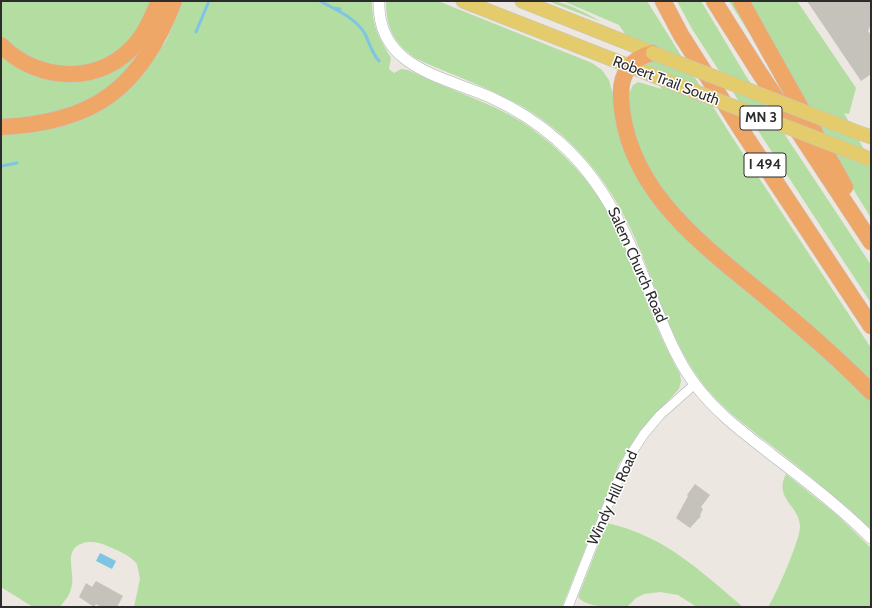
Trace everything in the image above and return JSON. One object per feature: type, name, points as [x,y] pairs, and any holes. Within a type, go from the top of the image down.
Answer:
[{"type":"highway","points":[[1,45],[22,62],[43,71],[63,74],[93,71],[116,61],[132,48],[144,32],[159,1]]},
{"type":"highway","points":[[1,127],[29,126],[58,120],[86,109],[106,98],[126,82],[147,57],[160,36],[174,1]]},
{"type":"highway","name":"I 494","points":[[662,1],[681,35],[742,131],[871,326]]},
{"type":"highway","name":"I 494","points":[[714,1],[871,241]]},
{"type":"highway","points":[[741,1],[838,173],[871,241]]},
{"type":"highway","points":[[639,55],[624,75],[621,91],[628,135],[642,171],[665,207],[694,237],[789,316],[871,392]]},
{"type":"main road","name":"Robert Trail South","points":[[462,1],[639,55],[871,137]]},
{"type":"main road","name":"Robert Trail South","points":[[522,1],[639,55],[652,75],[870,160]]},
{"type":"street","name":"Salem Church Road","points":[[379,1],[380,19],[384,34],[394,50],[402,58],[423,70],[490,97],[518,112],[559,142],[588,172],[610,202],[670,340],[695,384],[709,402],[734,425],[834,504],[871,538]]},
{"type":"street","name":"Windy Hill Road","points":[[568,607],[615,487],[629,457],[644,434],[660,415],[695,384]]},
{"type":"green space","points":[[1,1],[152,1],[140,26],[123,47],[114,54],[92,64],[67,67],[42,64],[31,60],[23,56],[11,46],[1,35]]},
{"type":"green space","points":[[183,1],[372,1],[373,18],[377,31],[391,58],[389,69],[394,73],[401,69],[408,70],[494,107],[522,122],[563,154],[597,194],[623,243],[662,338],[680,374],[681,381],[679,389],[640,431],[619,464],[562,607],[134,607],[140,579],[137,564],[122,553],[105,545],[94,542],[82,543],[74,549],[71,561],[72,585],[68,597],[60,607],[33,607],[1,587],[1,133],[29,131],[142,74],[166,41]]},
{"type":"green space","points":[[386,1],[438,1],[592,63],[602,70],[609,80],[631,162],[785,321],[871,401],[871,529],[825,488],[731,413],[706,388],[695,373],[676,339],[640,250],[618,204],[589,163],[572,144],[532,113],[510,100],[417,59],[409,53],[402,47],[393,34],[386,11]]},
{"type":"green space","points":[[548,1],[562,3],[602,22]]},
{"type":"green space","points":[[563,1],[647,1],[732,137],[871,348],[871,386],[702,239],[656,186],[634,136],[628,96],[633,85],[638,82],[662,89],[619,25]]},
{"type":"green space","points":[[677,1],[701,1],[746,76],[871,265],[871,303],[692,29]]},
{"type":"green space","points":[[729,1],[736,1],[758,47]]},
{"type":"green space","points":[[746,1],[797,1],[856,88],[849,114],[844,113],[871,162],[871,218],[845,176]]},
{"type":"green space","points":[[144,42],[140,58],[103,93],[56,115],[1,121],[1,53],[62,80]]},
{"type":"green space","points":[[786,474],[837,515],[871,548],[871,607],[768,607],[787,567],[799,534],[800,527],[799,519],[783,490],[783,483]]},
{"type":"green space","points":[[607,523],[647,536],[664,546],[696,568],[743,607],[697,607],[678,595],[660,592],[644,594],[636,598],[627,607],[600,606],[582,601],[578,597]]},
{"type":"water","points":[[100,553],[116,561],[112,569],[96,561]]},
{"type":"building","points":[[807,1],[871,1],[871,24],[868,31],[871,35],[871,74],[861,81]]},
{"type":"building","points":[[695,484],[710,495],[701,507],[703,509],[700,515],[701,516],[690,528],[676,518],[688,496],[687,495]]},
{"type":"building","points":[[96,581],[123,596],[117,607],[101,607],[96,604],[94,607],[79,597],[86,583],[92,587]]},
{"type":"waterway","points":[[196,32],[209,1]]},
{"type":"waterway","points":[[320,1],[333,8],[340,9]]},
{"type":"waterway","points":[[333,8],[347,16],[360,27],[379,61]]},
{"type":"waterway","points":[[1,166],[17,163]]}]
